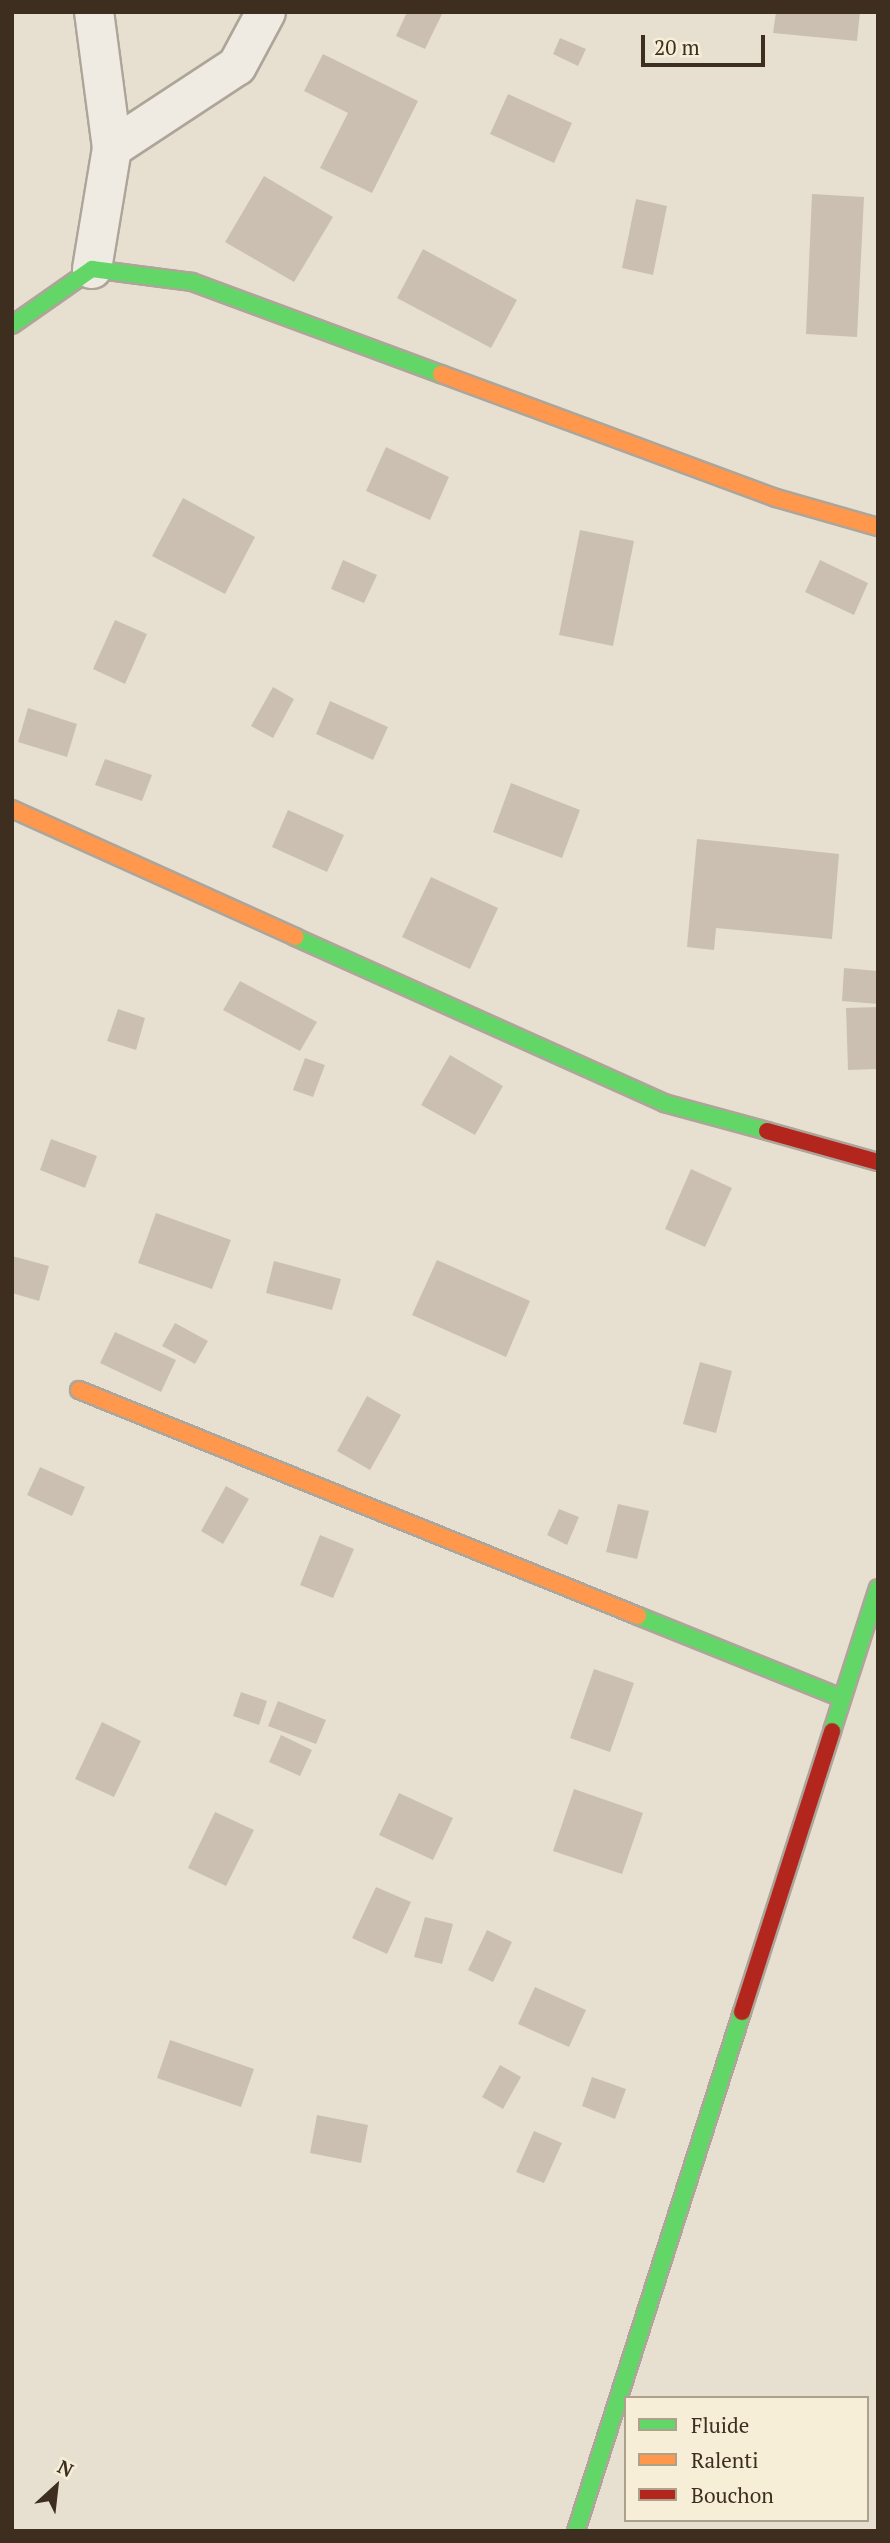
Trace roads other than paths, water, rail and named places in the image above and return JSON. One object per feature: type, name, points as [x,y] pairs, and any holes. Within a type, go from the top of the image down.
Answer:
[{"type":"street","points":[[92,269],[112,148],[94,12]]},
{"type":"street","points":[[112,148],[237,66],[266,12]]},
{"type":"street","points":[[12,326],[92,269],[192,282],[776,498],[878,527]]},
{"type":"street","points":[[12,809],[664,1103],[878,1162]]},
{"type":"street","points":[[79,1390],[842,1698]]},
{"type":"street","points":[[576,2531],[878,1588]]}]
